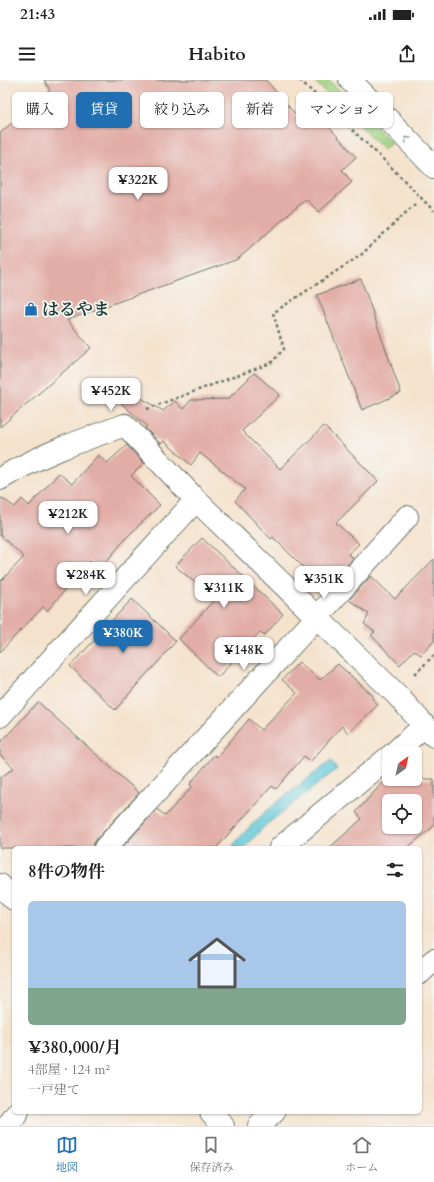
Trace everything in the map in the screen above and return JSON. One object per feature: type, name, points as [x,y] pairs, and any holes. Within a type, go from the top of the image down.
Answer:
[{"type":"main road","points":[[350,80],[434,167]]},
{"type":"main road","points":[[0,479],[68,445],[125,425],[196,500],[396,694],[429,731],[405,746]]},
{"type":"main road","points":[[0,716],[196,500]]},
{"type":"main road","points":[[107,846],[317,617],[407,516]]},
{"type":"main road","points":[[282,846],[382,763]]},
{"type":"main road","points":[[0,885],[12,897]]},
{"type":"main road","points":[[422,971],[434,960]]},
{"type":"main road","points":[[213,1114],[223,1126]]},
{"type":"main road","points":[[259,1126],[272,1114]]},
{"type":"path","points":[[300,80],[388,164],[434,211]]},
{"type":"path","points":[[125,425],[134,414],[271,363],[284,349],[273,313],[361,255],[415,204]]},
{"type":"green space","points":[[313,80],[329,80],[341,92],[325,92]]},
{"type":"green space","points":[[362,128],[377,128],[392,143],[383,149]]},
{"type":"water","points":[[331,761],[337,769],[266,825],[246,846],[233,846],[253,823],[291,791]]},
{"type":"building","points":[[44,80],[266,80],[276,92],[232,92],[232,128],[288,128],[288,106],[296,115],[296,128],[330,128],[356,157],[342,170],[352,182],[319,212],[306,199],[238,259],[67,320],[91,348],[0,427],[0,133],[12,123],[12,128],[68,128],[68,92],[48,92],[50,90]]},
{"type":"building","points":[[361,279],[401,393],[362,410],[317,295]]},
{"type":"building","points":[[254,373],[280,395],[242,431],[280,469],[324,426],[378,481],[336,523],[359,544],[348,554],[353,558],[329,585],[321,580],[319,583],[273,537],[271,539],[235,501],[245,489],[200,453],[191,465],[164,441],[161,444],[145,428],[147,426],[115,398],[123,387],[163,411],[175,401],[183,409],[191,400],[228,399]]},
{"type":"building","points":[[127,445],[144,463],[131,476],[160,505],[127,537],[99,570],[90,561],[47,611],[43,607],[0,652],[0,582],[24,557],[0,535],[0,497],[15,507],[22,499],[29,506],[59,473],[72,484],[98,455],[107,463]]},
{"type":"building","points":[[202,538],[283,614],[265,635],[260,632],[218,677],[179,639],[215,599],[175,566]]},
{"type":"building","points":[[434,559],[434,641],[421,655],[414,650],[400,665],[371,635],[375,632],[364,624],[369,614],[349,600],[371,576],[395,599]]},
{"type":"building","points":[[132,599],[176,641],[115,710],[70,666]]},
{"type":"building","points":[[299,662],[320,680],[338,664],[373,696],[372,698],[378,705],[348,733],[342,726],[310,762],[304,756],[276,789],[272,786],[218,846],[124,846],[157,809],[165,816],[192,787],[190,784],[214,755],[217,757],[249,719],[261,730],[297,693],[282,680]]},
{"type":"building","points":[[38,702],[139,793],[96,840],[93,846],[12,846],[12,848],[0,848],[0,778],[14,768],[0,755],[0,743]]},
{"type":"building","points":[[422,779],[434,779],[434,826],[409,846],[331,846],[362,819],[356,812],[382,783],[382,786],[422,786]]},
{"type":"place","name":"はるやま","points":[[31,309]]}]
